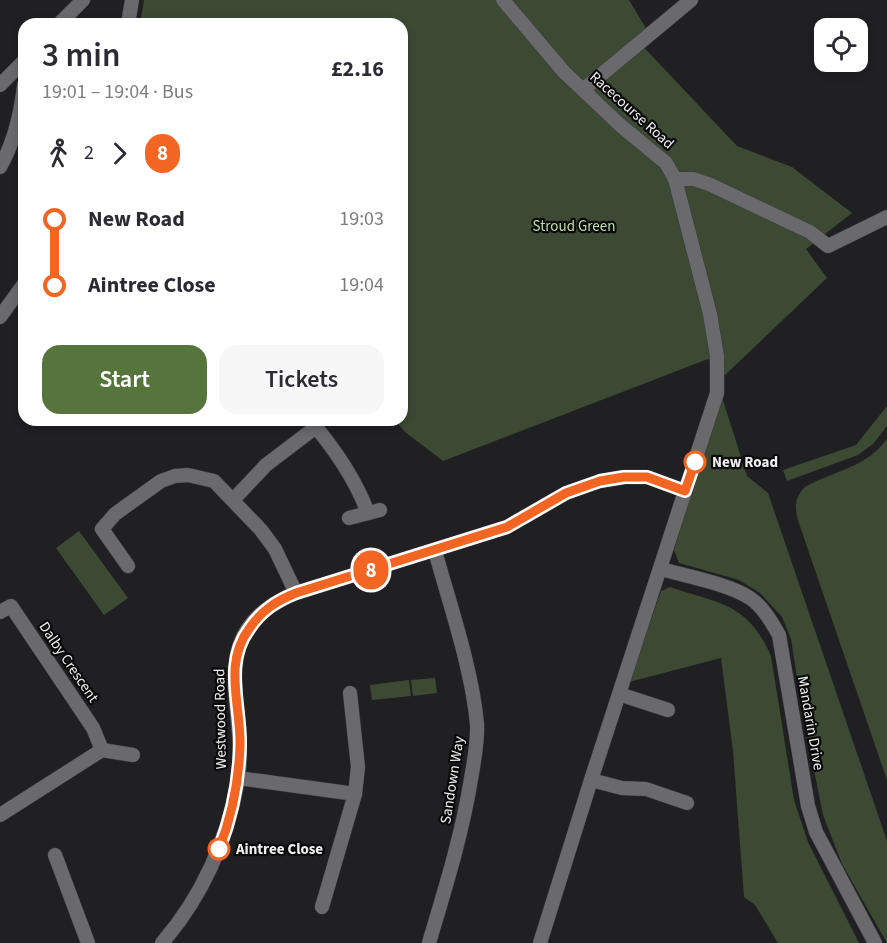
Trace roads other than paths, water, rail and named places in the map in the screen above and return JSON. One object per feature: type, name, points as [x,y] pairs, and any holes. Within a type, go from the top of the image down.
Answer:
[{"type":"street","points":[[65,18],[83,0]]},
{"type":"street","points":[[129,18],[132,0]]},
{"type":"street","name":"Racecourse Road","points":[[503,0],[564,72],[620,125],[666,163],[675,179]]},
{"type":"street","points":[[584,89],[691,0]]},
{"type":"street","points":[[0,85],[18,67]]},
{"type":"street","points":[[0,167],[13,137],[18,113]]},
{"type":"street","points":[[540,943],[717,393],[717,356],[710,314],[675,179],[694,179],[711,185],[810,231],[828,246],[887,218]]},
{"type":"street","points":[[0,317],[18,292]]},
{"type":"street","points":[[233,500],[266,465],[311,426]]},
{"type":"street","points":[[314,426],[374,511],[349,518]]},
{"type":"street","points":[[128,566],[102,529],[116,514],[161,481],[175,476],[195,476],[213,481],[261,530],[275,549],[296,593]]},
{"type":"street","name":"Westwood Road","points":[[168,941],[212,865],[225,832],[238,778],[240,723],[235,684],[236,653],[242,637],[256,618],[278,600],[507,527],[566,493],[600,481],[624,477],[647,477],[685,491]]},
{"type":"street","name":"Sandown Way","points":[[429,943],[447,884],[468,799],[476,752],[477,726],[469,676],[435,551]]},
{"type":"street","name":"Mandarin Drive","points":[[661,569],[731,589],[749,598],[771,621],[779,635],[808,806],[816,832],[875,943]]},
{"type":"street","name":"Dalby Crescent","points":[[0,612],[11,606],[93,728],[102,750]]},
{"type":"street","points":[[322,907],[356,794],[358,767],[350,693]]},
{"type":"street","points":[[619,694],[668,710]]},
{"type":"street","points":[[0,815],[102,750],[133,755]]},
{"type":"street","points":[[238,778],[356,794]]},
{"type":"street","points":[[591,780],[622,788],[646,789],[687,803]]},
{"type":"street","points":[[55,855],[88,943]]},
{"type":"place","name":"New Road","points":[[695,462]]},
{"type":"place","name":"Aintree Close","points":[[219,849]]},
{"type":"park label","name":"Stroud Green","points":[[574,226]]}]
